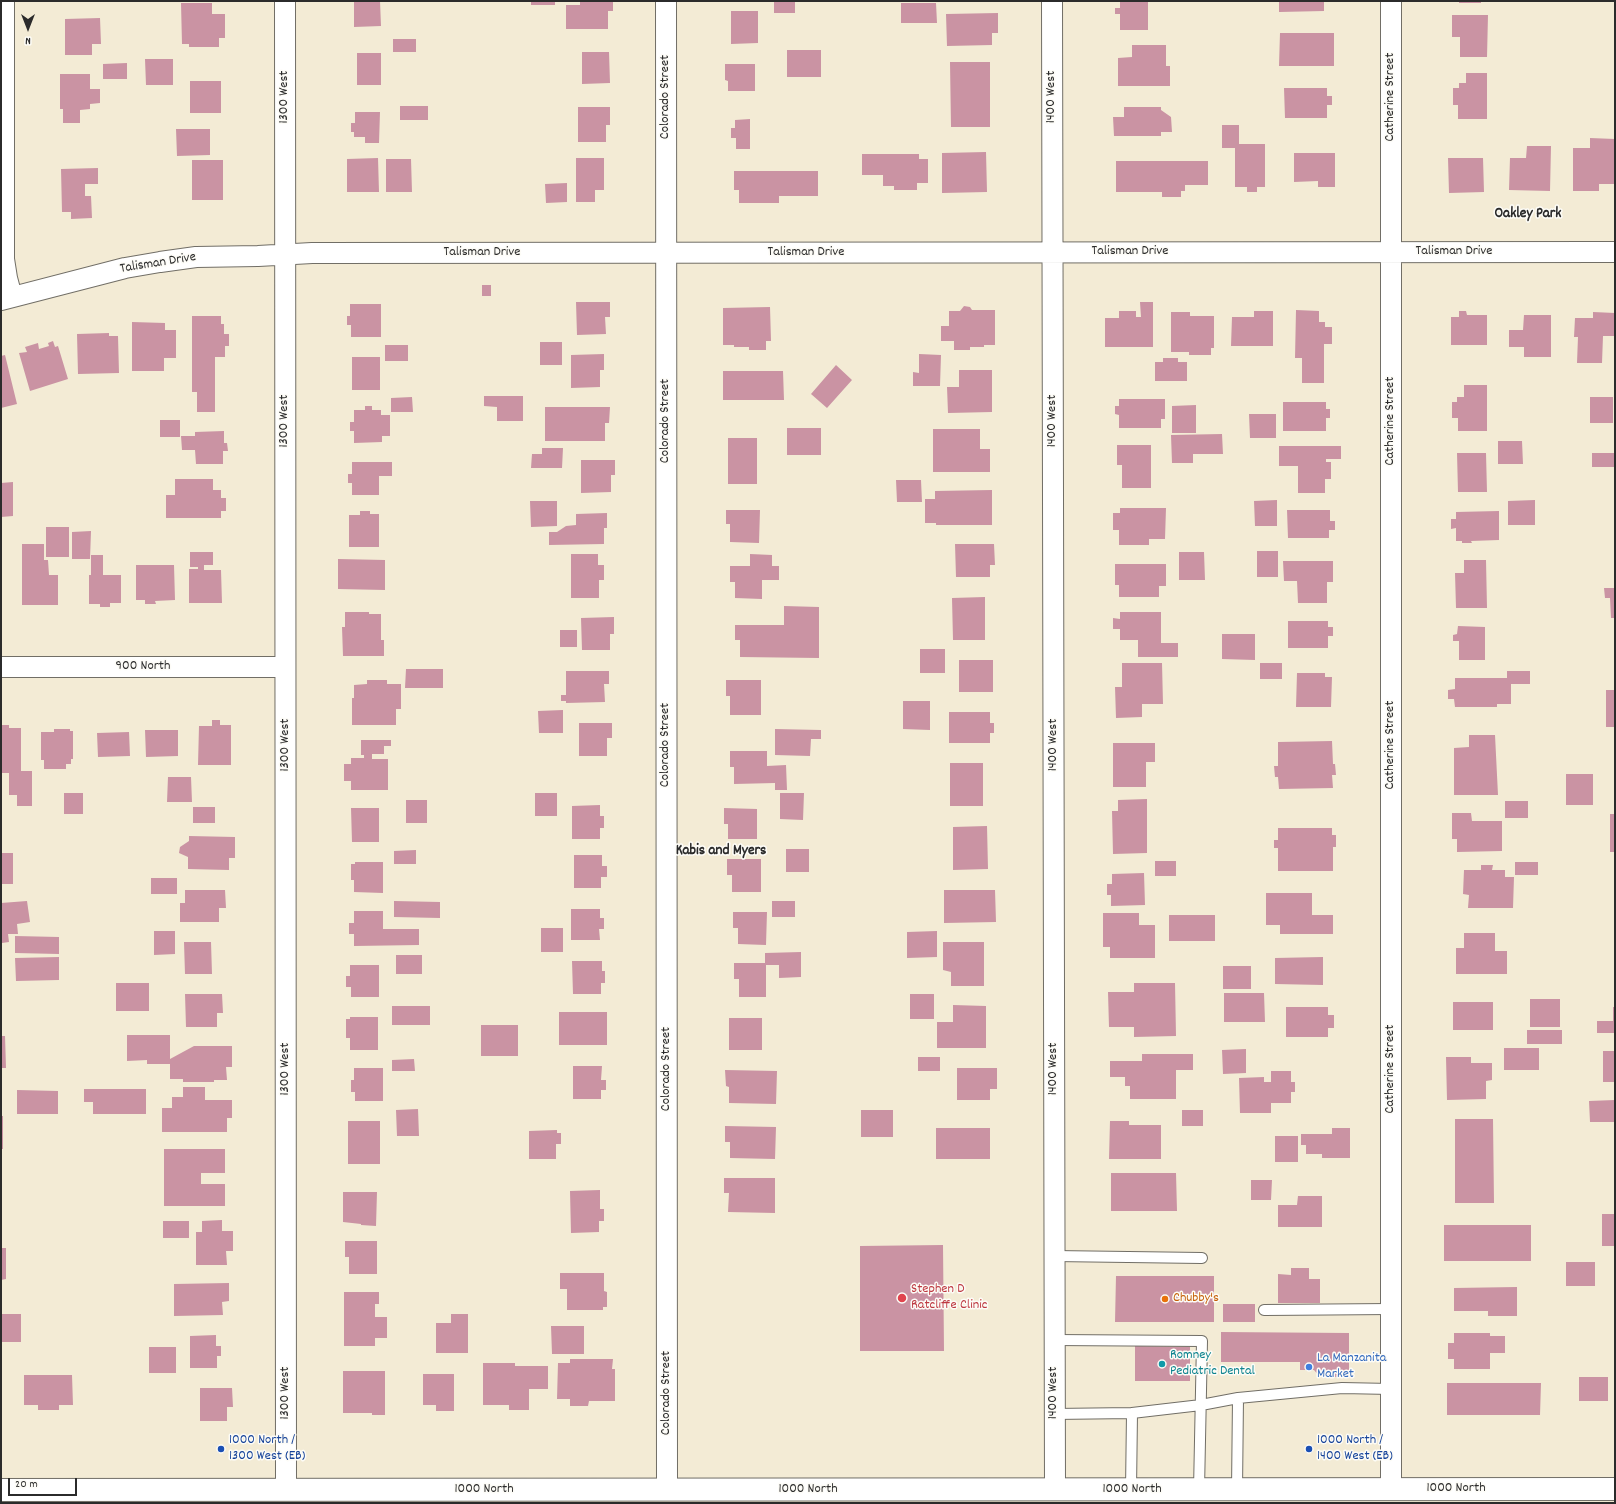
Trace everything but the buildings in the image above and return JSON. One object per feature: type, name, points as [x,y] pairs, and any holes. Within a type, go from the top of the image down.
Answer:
[{"type":"street","points":[[4,1],[4,259],[7,278],[7,298]]},
{"type":"street","name":"1300 West","points":[[285,1],[286,1490]]},
{"type":"street","name":"Colorado Street","points":[[666,1],[667,1490]]},
{"type":"street","name":"1400 West","points":[[1052,1],[1055,1490]]},
{"type":"street","name":"Catherine Street","points":[[1391,1],[1392,1489]]},
{"type":"street","name":"Talisman Drive","points":[[7,298],[125,268],[160,262],[196,257],[312,253],[1615,252]]},
{"type":"street","name":"900 North","points":[[1,667],[286,667]]},
{"type":"street","name":"1000 North","points":[[14,1495],[286,1490],[412,1496],[667,1490],[793,1496],[1055,1490],[1132,1490],[1154,1496],[1199,1490],[1392,1489],[1512,1496],[1615,1489]]},
{"type":"lane","points":[[1054,1256],[1202,1258]]},
{"type":"lane","points":[[1264,1310],[1392,1309]]},
{"type":"lane","points":[[1054,1340],[1202,1341],[1199,1490]]},
{"type":"lane","points":[[1054,1414],[1132,1413],[1201,1405],[1238,1398],[1342,1388],[1392,1389]]},
{"type":"lane","points":[[1237,1490],[1238,1398]]},
{"type":"lane","points":[[1132,1413],[1132,1490]]},
{"type":"place","name":"Stephen D Ratcliffe Clinic","points":[[902,1298]]},
{"type":"place","name":"Chubby's","points":[[1165,1299]]},
{"type":"place","name":"Romney Pediatric Dental","points":[[1162,1364]]},
{"type":"place","name":"La Manzanita Market","points":[[1309,1367]]},
{"type":"place","name":"1000 North / 1300 West (EB)","points":[[221,1449]]},
{"type":"place","name":"1000 North / 1400 West (EB)","points":[[1309,1449]]},
{"type":"district","name":"Oakley Park","points":[[1528,215]]},
{"type":"district","name":"Kabis and Myers","points":[[721,852]]}]
